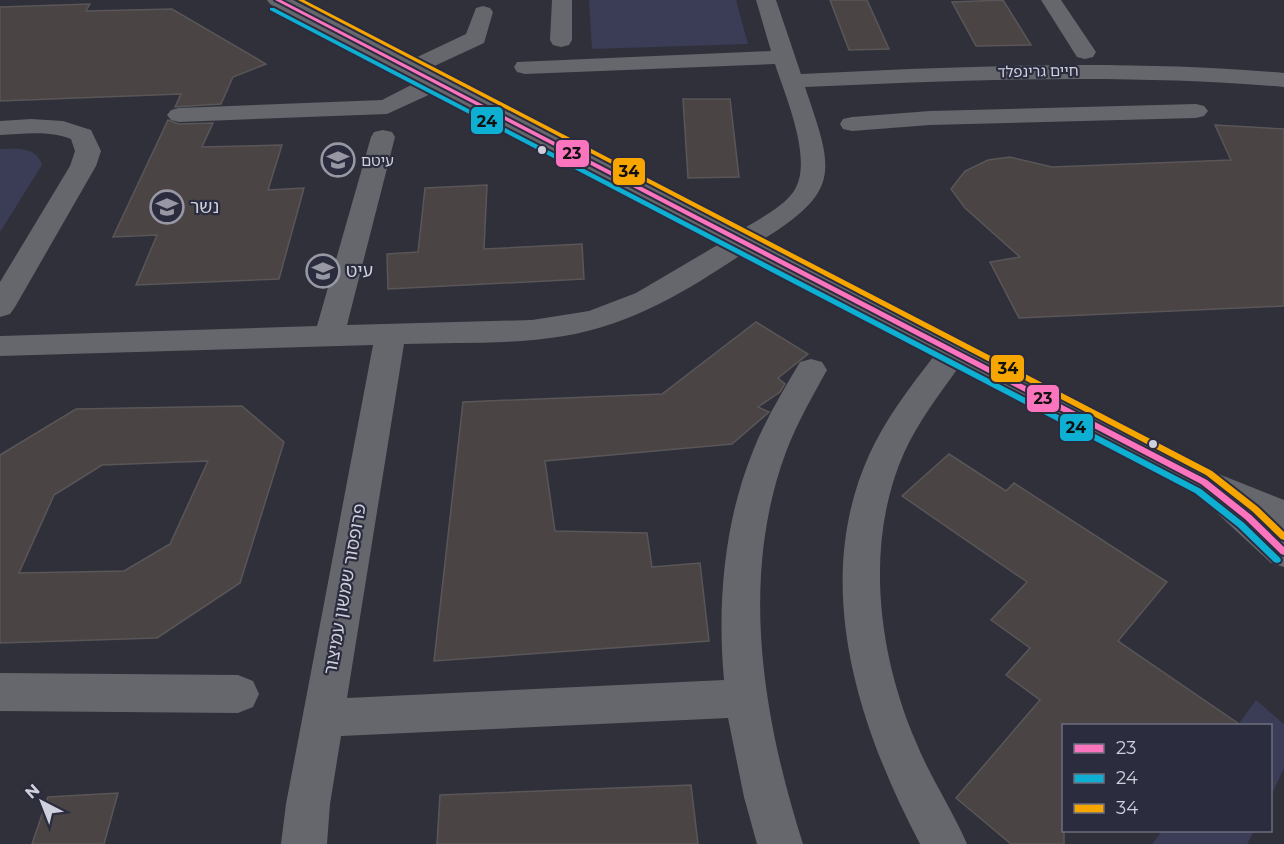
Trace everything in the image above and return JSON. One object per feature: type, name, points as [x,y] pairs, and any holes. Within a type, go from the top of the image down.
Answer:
[{"type":"street","points":[[278,0],[1204,482],[1284,515]]},
{"type":"street","points":[[561,40],[562,0]]},
{"type":"street","points":[[0,346],[541,329],[592,321],[626,310],[706,266],[791,208],[807,191],[811,183],[814,164],[810,141],[766,0]]},
{"type":"street","points":[[1051,0],[1085,52]]},
{"type":"street","points":[[411,69],[476,38],[483,12]]},
{"type":"street","points":[[525,67],[784,57]]},
{"type":"street","name":"חיים גרינפלד","points":[[792,81],[1024,71],[1137,70],[1284,80]]},
{"type":"street","points":[[1024,71],[1061,115]]},
{"type":"street","points":[[179,115],[387,107],[436,82]]},
{"type":"street","points":[[852,124],[930,118],[1196,111]]},
{"type":"street","points":[[0,128],[70,129],[82,135],[88,151],[82,166],[0,307]]},
{"type":"street","points":[[329,336],[383,136]]},
{"type":"street","name":"פרופסור שמשון עמיצור","points":[[304,844],[308,804],[390,333]]},
{"type":"street","points":[[944,844],[908,775],[879,696],[863,628],[860,568],[866,516],[880,470],[900,428],[954,352]]},
{"type":"street","points":[[780,844],[763,794],[745,698],[739,639],[741,574],[751,515],[766,462],[786,414],[811,370]]},
{"type":"street","points":[[1204,482],[1248,517],[1284,552]]},
{"type":"street","points":[[0,692],[238,694]]},
{"type":"street","points":[[323,718],[745,698]]},
{"type":"shaded area","points":[[589,0],[736,0],[748,44],[592,49]]},
{"type":"shaded area","points":[[0,149],[19,149],[31,152],[42,165],[0,232]]},
{"type":"shaded area","points":[[1256,700],[1284,724],[1284,768],[1272,794],[1272,724],[1238,724]]},
{"type":"shaded area","points":[[1161,832],[1253,832],[1247,844],[1152,844]]},
{"type":"building","points":[[830,0],[867,0],[889,49],[849,50]]},
{"type":"building","points":[[1003,0],[1031,45],[976,46],[952,2]]},
{"type":"building","points":[[90,4],[86,11],[172,9],[266,64],[233,77],[221,104],[175,107],[181,94],[0,101],[0,7]]},
{"type":"building","points":[[683,99],[730,99],[739,177],[688,178]]},
{"type":"building","points":[[168,120],[179,124],[213,123],[202,147],[282,145],[268,190],[304,188],[279,279],[136,285],[157,235],[113,237]]},
{"type":"building","points":[[1215,125],[1284,129],[1284,306],[1019,318],[990,262],[1020,257],[965,208],[951,189],[965,171],[988,160],[1010,157],[1052,167],[1231,160]]},
{"type":"building","points":[[487,185],[484,249],[582,244],[584,279],[388,289],[387,254],[418,252],[425,188]]},
{"type":"building","points":[[756,322],[808,354],[778,378],[785,384],[780,392],[758,407],[769,412],[732,444],[545,461],[555,531],[647,533],[652,567],[700,563],[709,641],[434,661],[463,402],[662,394]]},
{"type":"building","points":[[242,406],[284,442],[240,583],[157,638],[0,643],[0,455],[76,409]],"holes":[[[208,461],[170,544],[124,571],[19,573],[54,495],[102,465]]]},
{"type":"building","points":[[949,454],[1006,491],[1014,483],[1167,582],[1118,641],[1239,724],[1062,724],[1064,844],[1011,844],[956,798],[1040,700],[1006,675],[1030,648],[991,620],[1027,582],[902,496]]},
{"type":"building","points":[[691,785],[698,844],[437,844],[440,795]]},
{"type":"building","points":[[118,793],[104,844],[32,844],[48,797]]},
{"type":"transit line","name":"23","points":[[277,0],[1204,482],[1248,517],[1284,552]]},
{"type":"transit line","name":"34","points":[[300,0],[1209,473],[1255,509],[1284,537]]},
{"type":"transit line","name":"24","points":[[272,9],[1198,491],[1241,525],[1277,560]]},
{"type":"place","name":"עיטם","points":[[338,160]]},
{"type":"place","name":"נשר","points":[[167,207]]},
{"type":"place","name":"עיט","points":[[323,271]]}]
